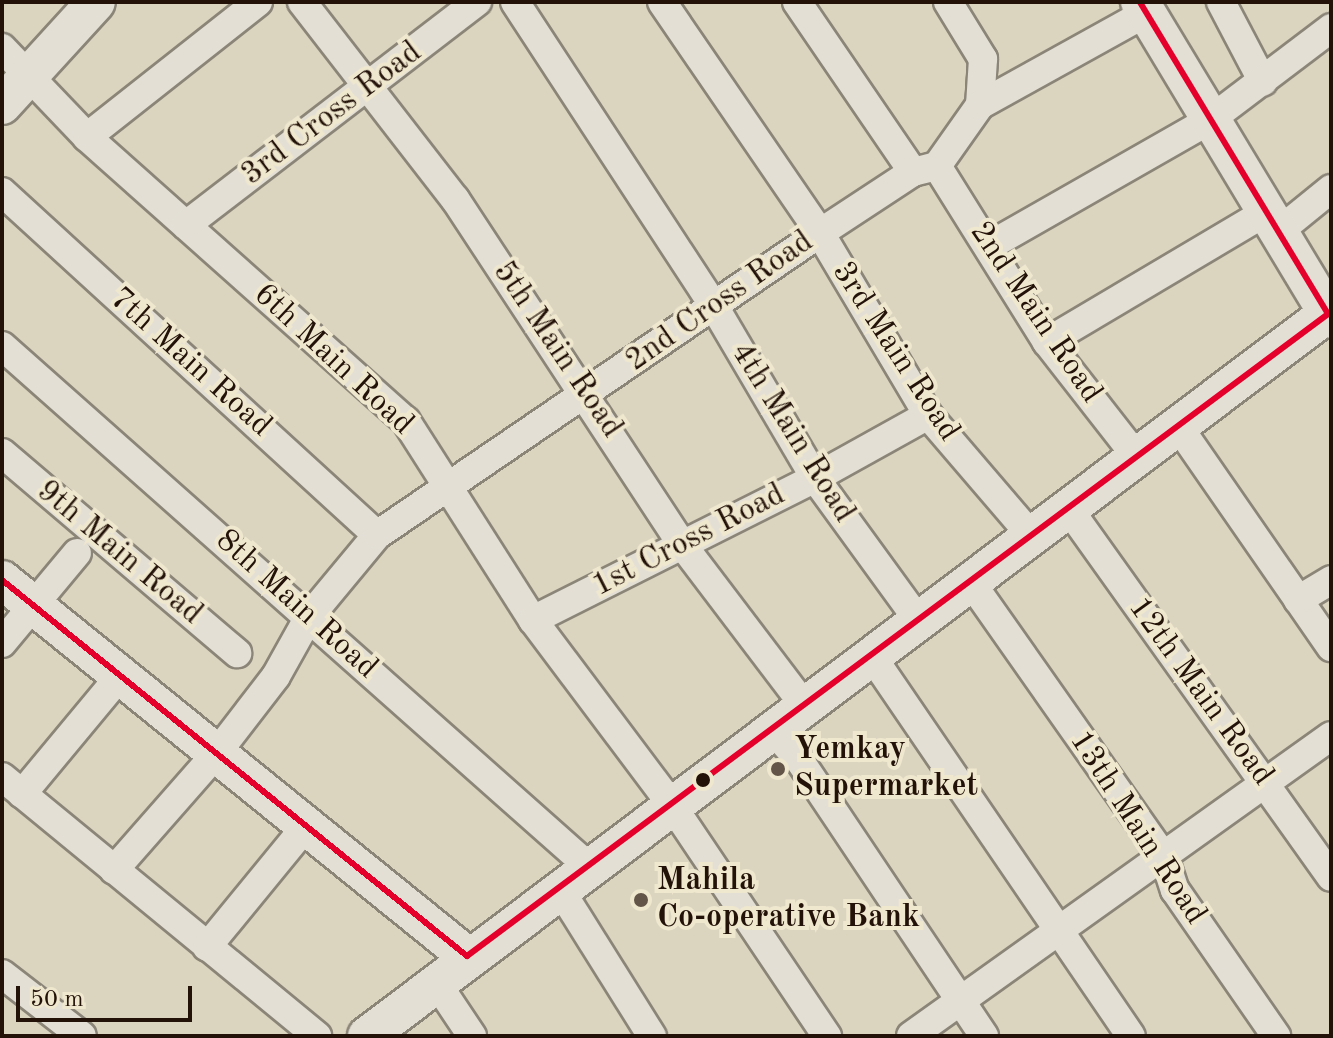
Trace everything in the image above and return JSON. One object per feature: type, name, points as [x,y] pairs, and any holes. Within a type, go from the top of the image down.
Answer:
[{"type":"main road","points":[[2,105],[96,2]]},
{"type":"main road","points":[[367,1036],[467,956],[1330,315],[1143,8]]},
{"type":"main road","points":[[2,580],[467,956]]},
{"type":"street","points":[[87,137],[258,2]]},
{"type":"street","name":"5th Main Road","points":[[302,2],[464,212],[587,393],[681,543],[804,705]]},
{"type":"street","name":"3rd Cross Road","points":[[186,225],[477,2]]},
{"type":"street","name":"4th Main Road","points":[[515,2],[715,308],[815,478],[918,620]]},
{"type":"street","name":"2nd Main Road","points":[[797,2],[925,169],[989,246],[1047,342],[1137,457]]},
{"type":"street","points":[[948,2],[983,59],[980,105]]},
{"type":"street","points":[[1221,2],[1263,82]]},
{"type":"street","name":"3rd Main Road","points":[[669,4],[820,233],[928,415],[1031,535]]},
{"type":"street","name":"2nd Cross Road","points":[[309,617],[377,535],[715,308],[820,233],[925,169],[980,105],[1143,8]]},
{"type":"street","points":[[989,246],[1210,120],[1331,28]]},
{"type":"street","name":"6th Main Road","points":[[2,48],[87,137],[406,421],[533,620],[671,804],[827,1036]]},
{"type":"street","points":[[1047,342],[1331,189]]},
{"type":"street","name":"7th Main Road","points":[[2,192],[377,535]]},
{"type":"street","name":"8th Main Road","points":[[2,346],[309,617],[574,877],[652,1036]]},
{"type":"street","name":"1st Cross Road","points":[[533,620],[815,478],[928,415]]},
{"type":"street","points":[[1178,426],[1331,647]]},
{"type":"street","name":"9th Main Road","points":[[2,453],[237,653]]},
{"type":"street","name":"12th Main Road","points":[[1068,508],[1331,877]]},
{"type":"street","points":[[2,643],[77,553]]},
{"type":"street","points":[[1298,600],[1331,580]]},
{"type":"street","name":"13th Main Road","points":[[970,581],[1164,857],[1175,890],[1276,1036]]},
{"type":"street","points":[[114,870],[216,754],[276,676],[309,617]]},
{"type":"street","points":[[871,655],[1131,1036]]},
{"type":"street","points":[[120,676],[12,786],[317,1036]]},
{"type":"street","points":[[772,729],[800,761],[963,998],[984,1036]]},
{"type":"street","points":[[911,1036],[1331,736]]},
{"type":"street","points":[[207,947],[306,826]]},
{"type":"street","points":[[2,974],[82,1036]]},
{"type":"street","points":[[436,982],[472,1036]]},
{"type":"transit line","points":[[2,580],[467,956],[1328,314],[1140,2]]},
{"type":"place","name":"Yemkay Supermarket","points":[[778,769]]},
{"type":"place","name":"Mahila Co-operative Bank","points":[[641,900]]}]
